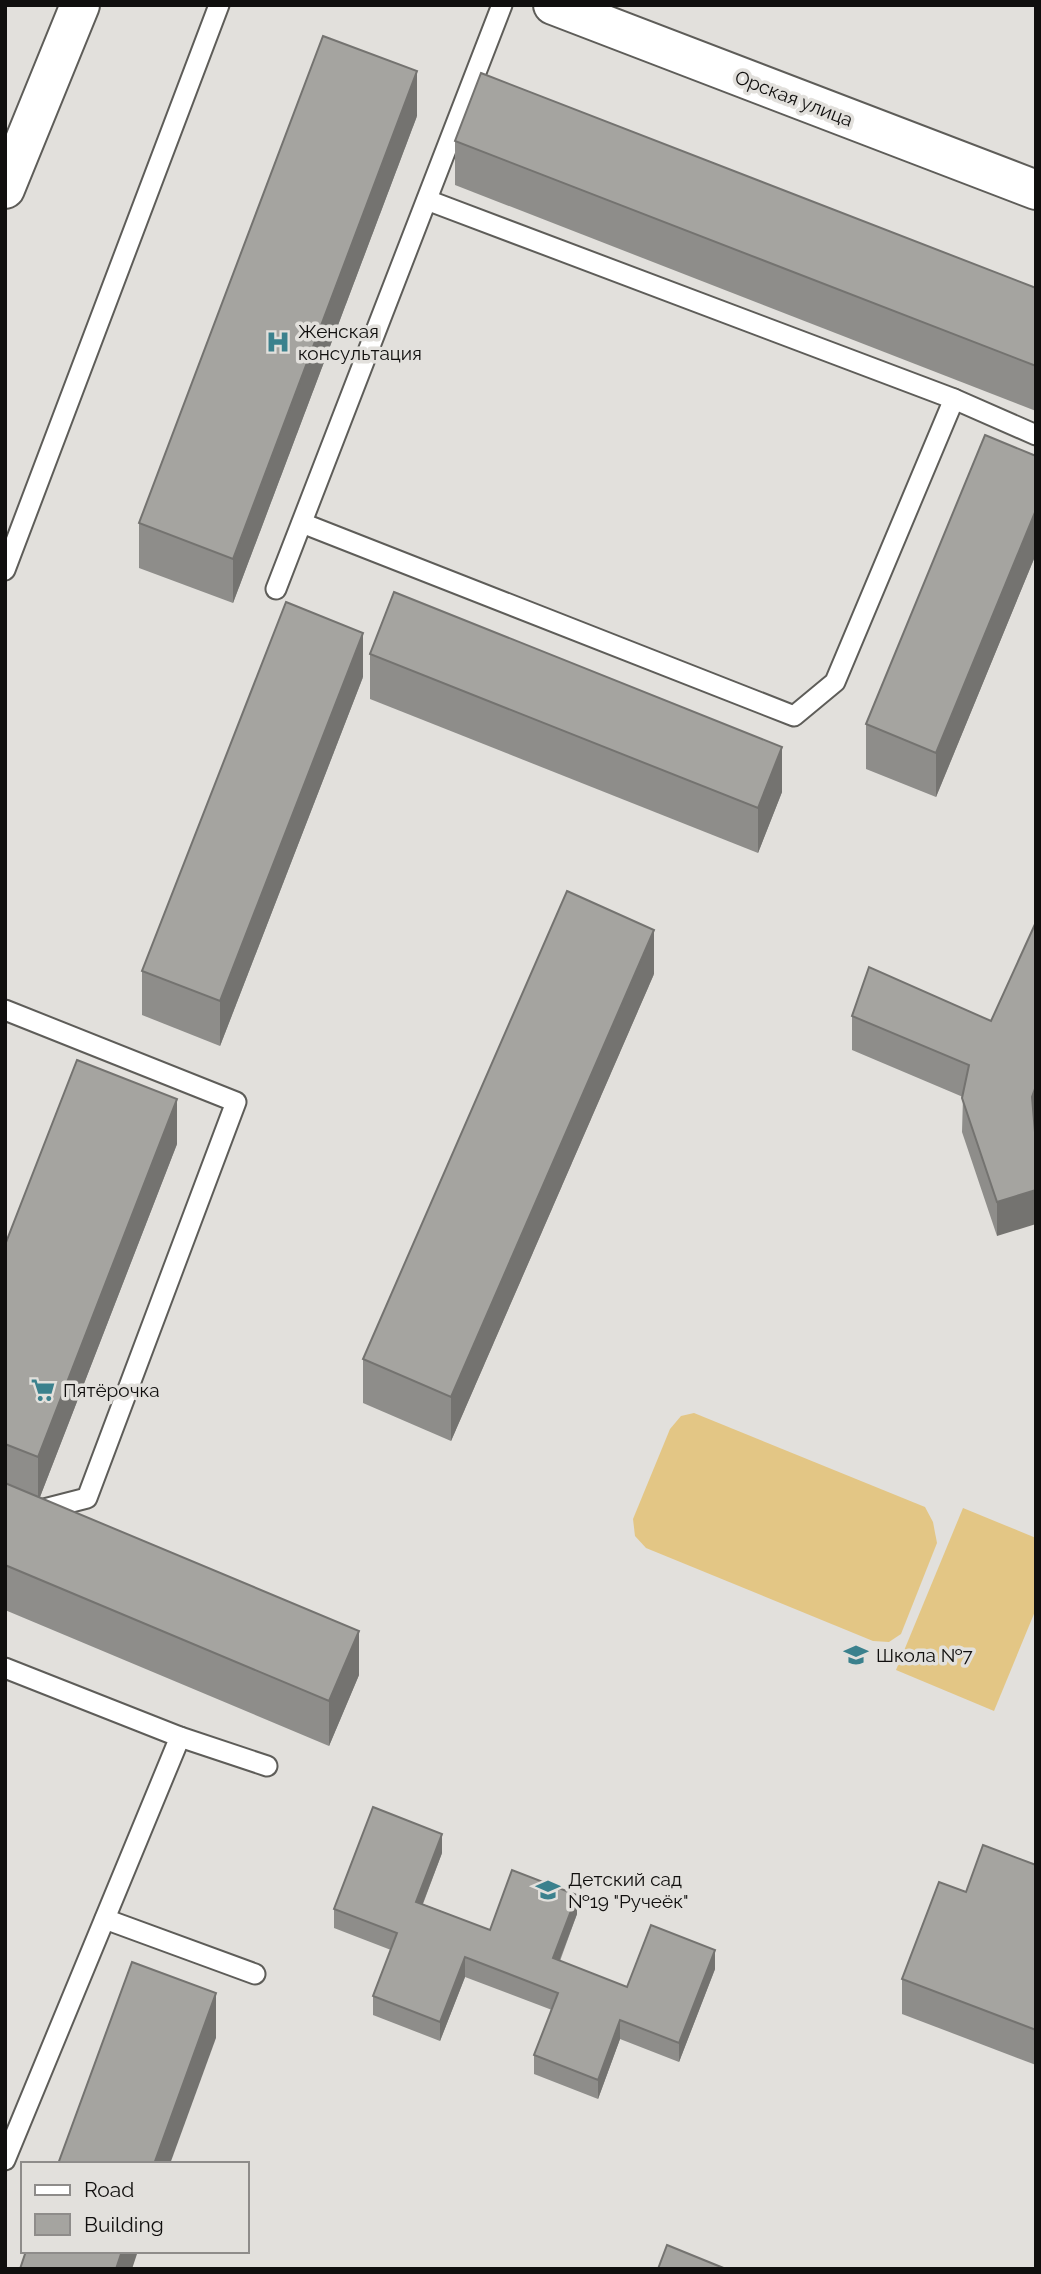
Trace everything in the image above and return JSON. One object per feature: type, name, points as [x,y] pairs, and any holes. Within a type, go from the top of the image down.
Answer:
[{"type":"street","points":[[5,189],[80,5]]},
{"type":"street","name":"Орская улица","points":[[553,5],[1036,190]]},
{"type":"lane","points":[[5,570],[219,5]]},
{"type":"lane","points":[[276,589],[502,5]]},
{"type":"lane","points":[[427,200],[954,400],[1036,435]]},
{"type":"lane","points":[[302,523],[794,716],[835,682],[954,400]]},
{"type":"lane","points":[[5,1010],[236,1102],[87,1498],[17,1516],[5,1512]]},
{"type":"lane","points":[[5,1668],[180,1737],[267,1766]]},
{"type":"lane","points":[[5,2160],[180,1737]]},
{"type":"lane","points":[[105,1919],[255,1974]]},
{"type":"shaded area","points":[[694,1413],[925,1507],[933,1522],[937,1543],[901,1634],[889,1642],[873,1641],[646,1548],[635,1536],[633,1519],[670,1429],[681,1416]]},
{"type":"shaded area","points":[[963,1508],[1036,1538],[1036,1609],[994,1711],[896,1670]]},
{"type":"building","name":"Женская консультация","points":[[323,36],[417,71],[233,559],[139,523]]},
{"type":"building","points":[[481,73],[1036,288],[1036,366],[455,141]]},
{"type":"building","points":[[985,435],[1036,456],[1036,510],[936,753],[866,724]]},
{"type":"building","points":[[394,592],[782,747],[758,808],[370,654]]},
{"type":"building","points":[[286,602],[363,633],[220,1001],[142,971]]},
{"type":"building","points":[[567,891],[654,930],[451,1397],[363,1359]]},
{"type":"building","points":[[1036,922],[1036,1086],[1032,1097],[1036,1190],[997,1202],[962,1098],[969,1065],[852,1016],[869,967],[991,1021]]},
{"type":"building","name":"Пятёрочка","points":[[77,1060],[177,1099],[38,1457],[5,1444],[5,1245]]},
{"type":"building","points":[[5,1483],[359,1631],[329,1701],[5,1565]]},
{"type":"building","points":[[373,1807],[442,1834],[416,1902],[490,1930],[512,1870],[577,1895],[553,1958],[627,1987],[651,1925],[715,1950],[679,2043],[620,2020],[598,2080],[534,2055],[558,1993],[465,1957],[440,2022],[373,1996],[397,1933],[334,1909]]},
{"type":"building","points":[[983,1845],[1036,1865],[1036,2030],[902,1979],[939,1882],[966,1892]]},
{"type":"building","points":[[132,1962],[216,1993],[155,2162],[59,2162]]},
{"type":"building","points":[[667,2245],[726,2269],[658,2269]]},
{"type":"building","points":[[25,2253],[121,2253],[116,2269],[20,2269]]},
{"type":"place","name":"Женская консультация","points":[[278,342]]},
{"type":"place","name":"Пятёрочка","points":[[43,1390]]},
{"type":"place","name":"Школа №7","points":[[856,1655]]},
{"type":"place","name":"Детский сад №19 \"Ручеёк\"","points":[[548,1890]]}]
